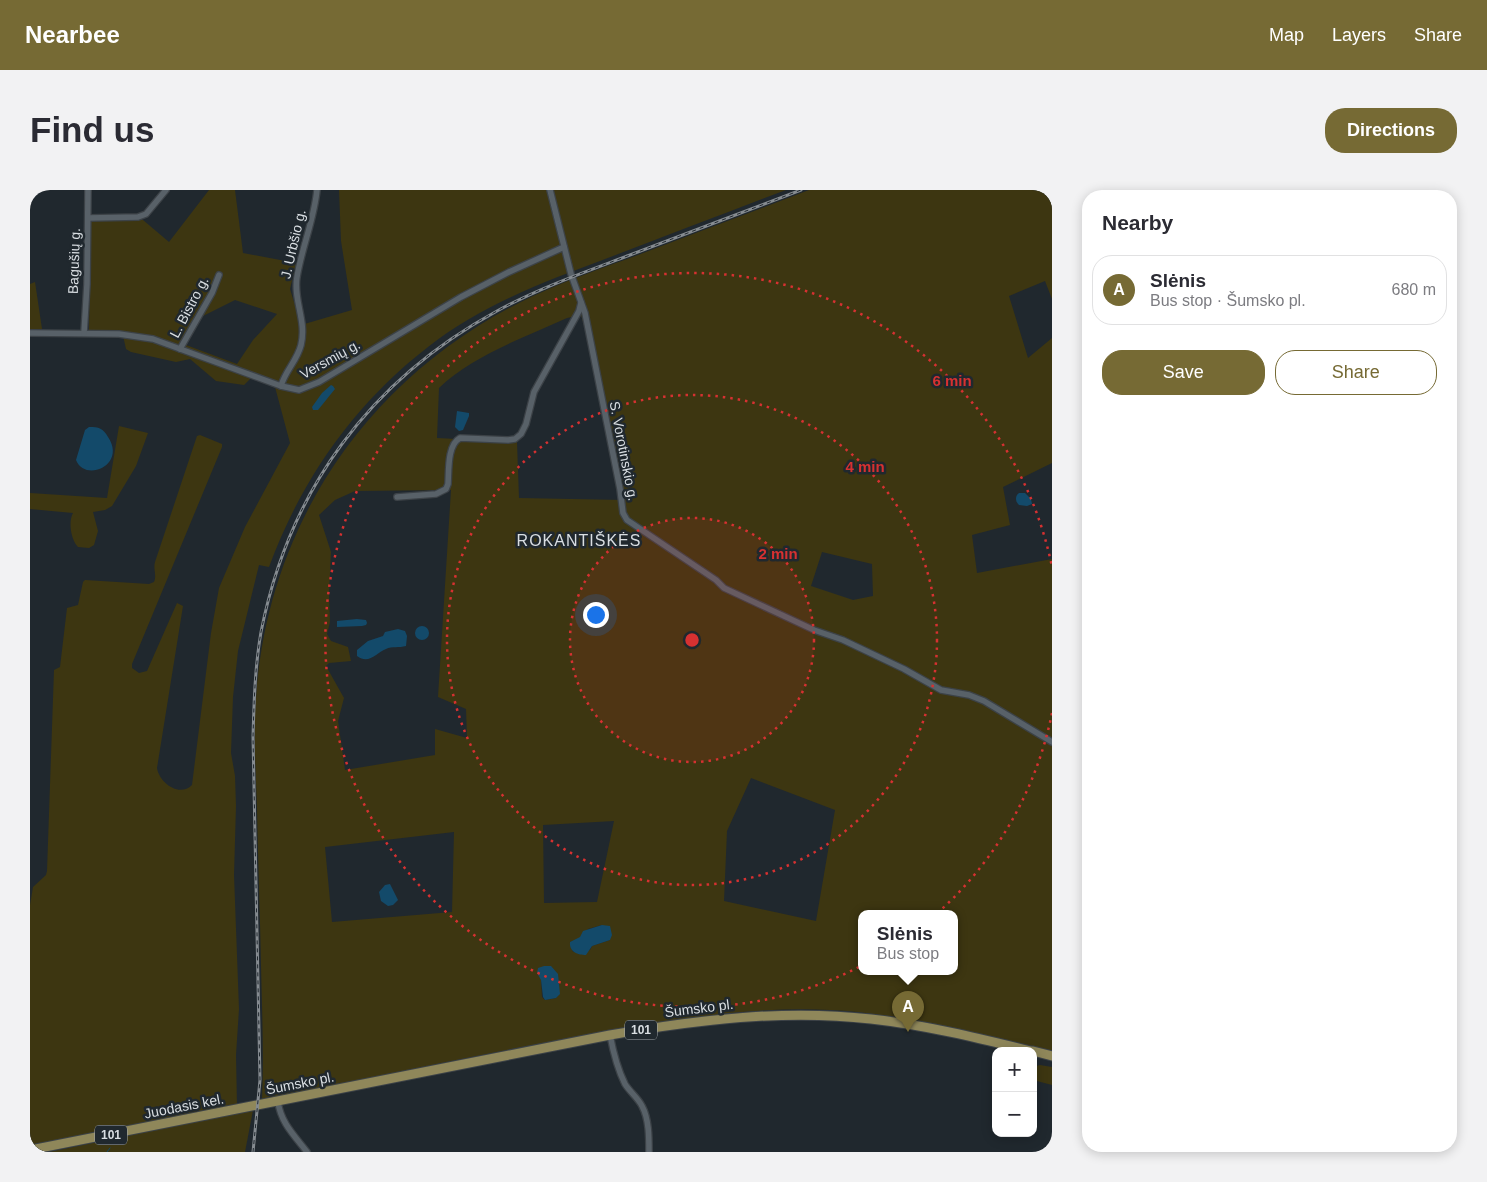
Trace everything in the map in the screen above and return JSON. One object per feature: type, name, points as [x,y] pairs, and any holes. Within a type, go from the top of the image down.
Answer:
[{"type":"main road","name":"Šumsko pl.","points":[[255,1106],[610,1035],[672,1024],[726,1018],[816,1016],[869,1019],[917,1026],[1014,1047]]},
{"type":"main road","name":"Šumsko pl.","points":[[1037,1052],[1052,1056]]},
{"type":"main road","name":"Juodasis kel.","points":[[30,1150],[255,1106]]},
{"type":"street","name":"Bagušių g.","points":[[84,333],[87,284],[88,190]]},
{"type":"street","points":[[88,218],[138,217],[146,214],[166,190]]},
{"type":"street","name":"J. Urbšio g.","points":[[281,386],[283,378],[299,354],[303,334],[296,290],[296,277],[312,220],[317,190]]},
{"type":"street","name":"S. Vorotinskio g.","points":[[550,190],[571,274],[585,313],[620,489],[623,513],[627,520],[716,580],[724,588],[814,630],[843,640],[941,690],[969,695],[984,701],[1052,742]]},
{"type":"street","name":"Versmių g.","points":[[30,333],[131,335],[180,349],[293,390],[308,388],[461,297],[509,272],[564,247]]},
{"type":"street","name":"L. Bistro g.","points":[[180,349],[212,293],[219,275]]},
{"type":"street","points":[[397,497],[436,494],[446,489],[451,448],[456,440],[460,438],[508,440],[515,439],[520,434],[526,424],[534,392],[579,311],[581,303]]},
{"type":"street","points":[[610,1035],[622,1077],[642,1106],[645,1114],[649,1137],[649,1152]]},
{"type":"street","points":[[278,1102],[284,1122],[307,1152]]},
{"type":"shaded area","points":[[209,190],[235,190],[243,253],[296,263],[290,289],[301,325],[352,310],[341,241],[339,190],[786,190],[565,274],[493,306],[471,318],[428,347],[376,393],[354,419],[314,474],[282,535],[269,567],[259,565],[238,651],[233,697],[231,753],[235,776],[236,806],[234,875],[239,1009],[236,1055],[237,1106],[30,1146],[30,905],[33,887],[46,875],[47,871],[54,670],[60,667],[67,608],[78,605],[85,580],[149,584],[154,582],[155,562],[197,436],[200,435],[222,444],[132,664],[132,668],[139,673],[147,671],[177,603],[183,606],[157,768],[161,778],[170,787],[181,790],[187,789],[192,785],[211,633],[219,588],[245,527],[290,443],[275,387],[251,378],[244,385],[216,381],[190,359],[176,362],[131,352],[126,349],[122,331],[89,330],[91,221],[143,220],[169,242]],"holes":[[[235,300],[277,314],[253,340],[237,364],[186,345],[203,316]]]},
{"type":"shaded area","points":[[809,190],[1052,190],[1052,299],[1045,281],[1009,296],[1028,358],[1052,338],[1052,463],[1003,487],[1010,525],[972,535],[977,573],[1052,559],[1052,1052],[1037,1049],[1037,1047],[1029,1047],[868,1013],[786,1009],[750,1011],[642,1025],[570,1038],[262,1100],[263,1033],[255,713],[264,634],[281,572],[306,514],[338,460],[377,411],[422,367],[474,329],[531,297]],"holes":[[[581,315],[604,394],[623,500],[519,498],[517,442],[437,438],[439,388],[467,366],[483,357],[567,318]],[[451,490],[438,697],[466,709],[467,738],[435,729],[435,755],[345,770],[338,721],[344,698],[326,666],[329,663],[351,661],[348,647],[331,641],[327,634],[330,622],[331,552],[319,515],[335,500],[355,491]],[[822,552],[872,564],[873,596],[853,600],[811,586]],[[751,778],[835,810],[816,921],[724,901],[727,831]],[[614,821],[597,902],[544,903],[543,825]],[[454,832],[452,912],[332,922],[325,847]],[[602,925],[610,940],[592,946],[590,950],[573,952],[570,942],[578,940],[588,929]],[[541,979],[559,994],[556,998],[545,1000],[542,997]]]},
{"type":"shaded area","points":[[35,282],[42,329],[30,329],[30,284]]},
{"type":"shaded area","points":[[119,426],[148,433],[136,466],[112,506],[105,510],[93,512],[98,531],[94,545],[89,548],[78,547],[71,531],[71,517],[73,513],[30,509],[30,493],[107,498]]},
{"type":"shaded area","points":[[1037,1066],[1052,1067],[1052,1085],[1037,1081]]},
{"type":"shaded area","points":[[253,1110],[245,1152],[49,1152]]},
{"type":"water","points":[[331,385],[335,389],[318,410],[313,410],[312,407],[322,393]]},
{"type":"water","points":[[457,411],[469,413],[463,430],[459,431],[455,427]]},
{"type":"water","points":[[89,427],[102,430],[108,437],[112,447],[112,456],[109,463],[95,470],[87,470],[81,467],[76,460],[85,430]]},
{"type":"water","points":[[1019,493],[1025,493],[1031,499],[1032,504],[1027,506],[1019,505],[1016,499]]},
{"type":"water","points":[[366,620],[366,625],[337,627],[337,621]]},
{"type":"water","points":[[422,626],[427,628],[429,633],[427,638],[422,640],[417,638],[415,633],[417,628]]},
{"type":"water","points":[[398,629],[405,631],[407,636],[406,646],[388,648],[369,659],[357,656],[357,650],[368,641],[383,636],[385,632]]},
{"type":"water","points":[[390,884],[398,900],[393,905],[388,906],[381,901],[379,892],[385,885]]},
{"type":"water","points":[[602,925],[610,926],[612,935],[610,940],[592,946],[586,955],[577,954],[573,951],[570,942],[580,937],[583,931]]},
{"type":"water","points":[[551,966],[558,974],[560,994],[556,998],[545,1000],[543,997],[541,980],[537,973],[538,968]]},
{"type":"waterway","points":[[107,1152],[110,1148]]},
{"type":"railway","points":[[253,1152],[260,1080],[253,737],[256,671],[261,632],[274,580],[292,532],[314,486],[342,444],[374,405],[410,370],[452,339],[497,311],[562,281],[801,190]]},
{"type":"place","name":"Slėnis","points":[[908,1032]]},
{"type":"district","name":"ROKANTIŠKĖS","points":[[579,540]]}]
